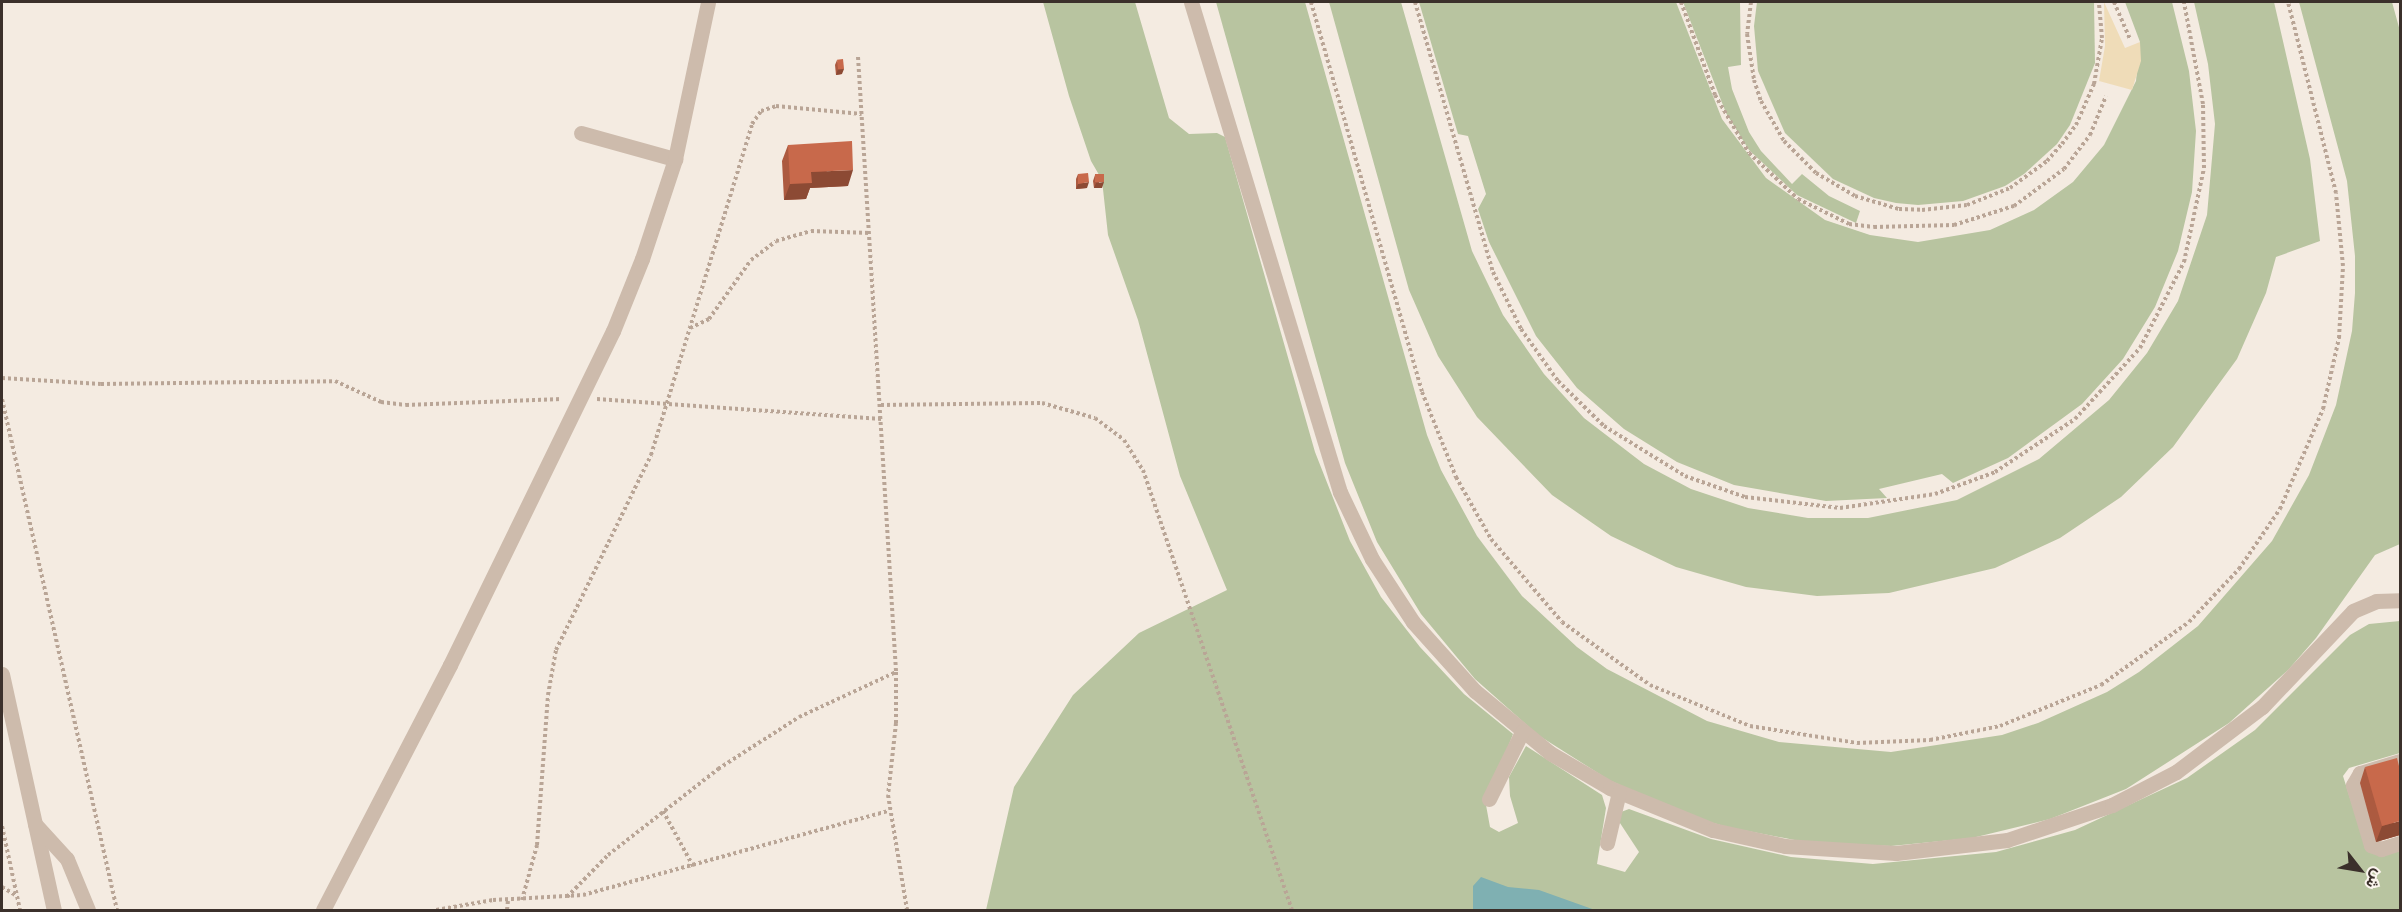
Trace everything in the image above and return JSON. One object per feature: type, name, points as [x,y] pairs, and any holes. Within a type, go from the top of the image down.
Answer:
[{"type":"street","points":[[323,910],[583,398],[642,259],[675,159],[708,2]]},
{"type":"street","points":[[1191,2],[1328,456],[1351,518],[1392,591],[1432,646],[1475,691],[1522,732],[1618,792],[1713,830],[1813,850],[1896,854],[2007,840],[2095,812],[2176,772],[2262,707],[2349,615],[2376,601],[2400,600]]},
{"type":"street","points":[[581,133],[675,159]]},
{"type":"street","points":[[2,674],[54,910]]},
{"type":"street","points":[[1489,799],[1522,732]]},
{"type":"street","points":[[2400,761],[2360,773],[2353,785],[2371,844],[2381,849],[2400,843]]},
{"type":"street","points":[[1607,843],[1618,792]]},
{"type":"street","points":[[35,824],[67,859],[88,910]]},
{"type":"path","points":[[1311,2],[1422,392],[1461,487],[1513,568],[1590,645],[1650,685],[1682,701],[1785,734],[1866,743],[1930,740],[2000,726],[2035,715],[2101,685],[2162,645],[2216,596],[2280,509],[2324,409],[2339,338],[2343,266],[2336,193],[2288,2]]},
{"type":"path","points":[[1415,2],[1493,272],[1521,329],[1558,381],[1612,432],[1685,476],[1756,499],[1840,508],[1925,497],[1995,472],[2075,419],[2140,348],[2184,262],[2204,168],[2204,104],[2184,2]]},
{"type":"path","points":[[1681,2],[1715,94],[1749,153],[1798,198],[1849,224],[1874,227],[1954,225],[2014,206],[2064,169],[2090,135],[2106,96]]},
{"type":"path","points":[[1749,2],[1749,57],[1761,101],[1799,158],[1855,196],[1888,206],[1922,210],[1967,205],[2010,188],[2047,161],[2062,144],[2094,84],[2102,38],[2099,2]]},
{"type":"path","points":[[2114,2],[2130,39]]},
{"type":"path","points":[[858,57],[896,672],[889,811],[907,910]]},
{"type":"path","points":[[522,900],[537,845],[548,695],[556,650],[563,630],[635,492],[666,405],[755,117],[776,106],[862,114]]},
{"type":"path","points":[[689,328],[709,320],[751,260],[776,241],[811,231],[870,233]]},
{"type":"path","points":[[2,378],[100,384],[334,381],[381,402],[406,405],[583,398],[881,419]]},
{"type":"path","points":[[2,399],[117,910]]},
{"type":"path","points":[[880,405],[1042,403],[1095,418],[1124,440],[1143,470],[1292,910]]},
{"type":"path","points":[[566,898],[608,855],[663,811],[778,729],[831,700],[896,672]]},
{"type":"path","points":[[663,811],[693,866]]},
{"type":"path","points":[[436,910],[508,901],[566,898],[693,866],[889,811]]},
{"type":"path","points":[[2,826],[21,910]]},
{"type":"path","points":[[2,887],[17,897]]},
{"type":"path","points":[[507,910],[508,901]]},
{"type":"green space","points":[[1043,2],[1135,2],[1169,118],[1189,134],[1217,133],[1225,137],[1315,452],[1350,541],[1381,597],[1420,647],[1464,694],[1513,734],[1486,805],[1490,827],[1499,832],[1518,823],[1510,796],[1509,777],[1526,746],[1602,795],[1606,808],[1597,864],[1625,872],[1639,852],[1618,820],[1621,812],[1629,809],[1711,839],[1791,857],[1873,864],[1996,852],[2075,830],[2187,778],[2255,730],[2350,635],[2369,624],[2400,621],[2400,753],[2349,768],[2343,776],[2364,842],[2386,854],[2400,851],[2400,910],[986,910],[1014,787],[1073,695],[1139,633],[1227,590],[1180,476],[1138,320],[1108,235],[1102,180],[1091,161],[1069,96]]},
{"type":"green space","points":[[1216,2],[1305,2],[1427,435],[1441,470],[1477,536],[1522,596],[1577,647],[1607,669],[1707,721],[1779,742],[1891,752],[2002,735],[2038,723],[2107,692],[2139,672],[2198,626],[2272,541],[2309,475],[2336,405],[2352,331],[2355,293],[2355,256],[2347,181],[2299,2],[2392,2],[2400,31],[2400,544],[2375,555],[2316,638],[2289,669],[2229,723],[2126,789],[2050,819],[1972,838],[1891,846],[1810,843],[1727,827],[1686,815],[1609,780],[1538,735],[1475,679],[1421,614],[1377,542],[1345,463]]},
{"type":"green space","points":[[1329,2],[1401,2],[1472,251],[1503,315],[1544,374],[1584,418],[1644,464],[1691,489],[1748,508],[1808,518],[1868,518],[1957,500],[2039,459],[2109,400],[2147,353],[2178,301],[2207,215],[2215,124],[2208,64],[2194,2],[2274,2],[2310,159],[2320,241],[2276,257],[2266,293],[2237,359],[2173,447],[2121,497],[2060,538],[1995,568],[1889,593],[1817,596],[1746,587],[1676,567],[1611,536],[1552,495],[1477,417],[1438,356],[1409,290]]},
{"type":"green space","points":[[1419,2],[1676,2],[1722,119],[1766,178],[1825,220],[1870,235],[1918,242],[1990,230],[2034,210],[2073,182],[2104,145],[2136,81],[2140,42],[2125,2],[2172,2],[2189,71],[2196,131],[2192,192],[2178,251],[2155,307],[2123,359],[2082,404],[2008,458],[1953,483],[1942,474],[1879,489],[1887,498],[1826,501],[1734,485],[1677,462],[1624,429],[1577,388],[1536,336],[1489,242],[1478,209],[1486,194],[1468,136],[1458,134]]},
{"type":"green space","points":[[1683,2],[1740,2],[1741,65],[1728,67],[1732,89],[1749,132],[1761,151],[1792,184],[1802,174],[1829,196],[1860,211],[1856,223],[1797,195],[1749,150],[1726,113]]},
{"type":"green space","points":[[1757,2],[2094,2],[2095,63],[2070,125],[2057,144],[2024,174],[2005,186],[1963,201],[1918,205],[1896,203],[1874,198],[1833,179],[1785,133],[1758,71],[1754,26]]},
{"type":"sand","points":[[2104,2],[2125,48],[2140,42],[2141,61],[2132,90],[2099,81],[2105,46]]},
{"type":"water","points":[[1481,877],[1508,887],[1539,890],[1595,910],[1473,910],[1473,886]]},
{"type":"building","points":[[843,59],[844,69],[838,70],[837,60]]},
{"type":"building","points":[[852,141],[853,170],[811,172],[812,183],[790,184],[788,145]]},
{"type":"building","points":[[1088,173],[1089,182],[1078,184],[1078,174]]},
{"type":"building","points":[[1095,174],[1104,174],[1104,182],[1095,182]]},
{"type":"building","points":[[2397,758],[2400,770],[2400,821],[2382,826],[2365,767]]}]
